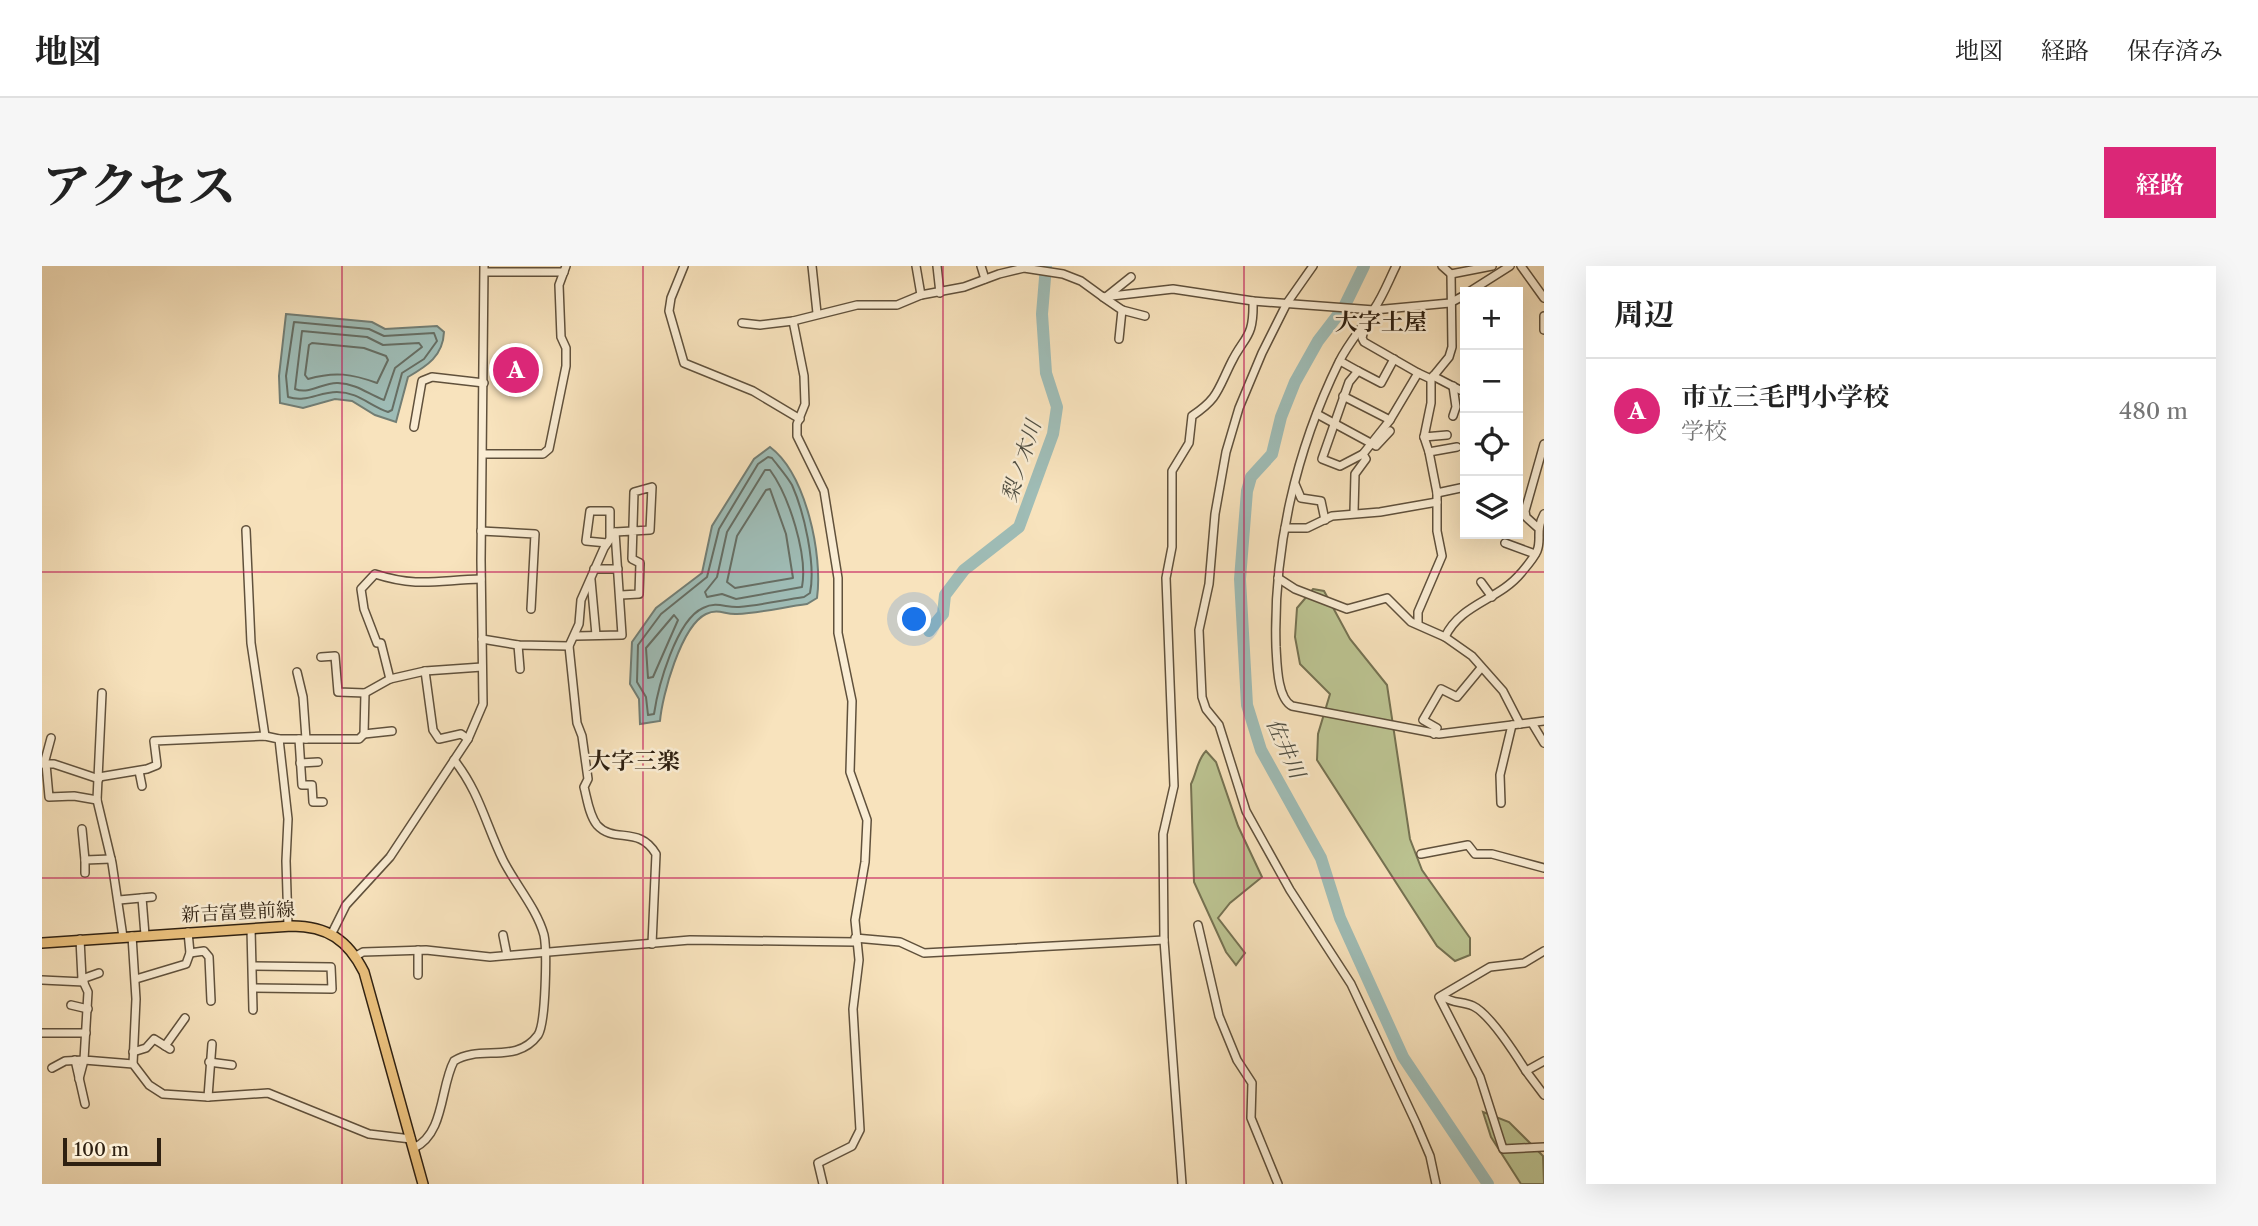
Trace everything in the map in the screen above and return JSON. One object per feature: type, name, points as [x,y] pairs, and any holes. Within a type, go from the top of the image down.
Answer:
[{"type":"main road","name":"新吉富豊前線","points":[[42,943],[288,926],[312,927],[332,933]]},
{"type":"main road","points":[[332,933],[356,956],[364,972],[423,1184]]},
{"type":"street","points":[[684,266],[671,298],[670,312],[684,363],[753,391],[800,419]]},
{"type":"street","points":[[812,266],[817,313]]},
{"type":"street","points":[[916,266],[920,295]]},
{"type":"street","points":[[937,266],[940,293]]},
{"type":"street","points":[[981,266],[985,279]]},
{"type":"street","points":[[1313,266],[1253,373],[1226,452],[1215,514],[1209,584],[1199,631],[1202,697],[1206,709],[1219,724],[1246,811],[1290,890],[1351,984],[1416,1123],[1430,1156],[1436,1184]]},
{"type":"street","points":[[1396,266],[1340,361],[1317,414],[1294,483],[1278,578],[1277,663],[1287,703],[1434,734],[1544,721]]},
{"type":"street","points":[[1418,624],[1418,611],[1441,556],[1437,493],[1424,437],[1431,403],[1432,378],[1449,357],[1452,347],[1451,274],[1442,266]]},
{"type":"street","points":[[1451,274],[1492,266]]},
{"type":"street","points":[[1521,266],[1544,298]]},
{"type":"street","points":[[1477,287],[1507,267]]},
{"type":"street","points":[[743,323],[760,325],[793,321],[857,305],[897,305],[920,295],[940,293],[1024,268],[1081,281],[1122,310],[1145,316]]},
{"type":"street","points":[[332,933],[346,905],[390,857],[454,760],[468,738],[483,704],[481,531],[485,269],[565,269],[559,285],[561,337],[566,348],[566,366],[549,449],[543,454],[483,454]]},
{"type":"street","points":[[1105,297],[1131,277]]},
{"type":"street","points":[[1105,297],[1166,289],[1369,312],[1450,303],[1460,298]]},
{"type":"street","points":[[1182,1184],[1164,940],[1163,834],[1174,792],[1166,578],[1172,547],[1172,471],[1189,443],[1192,416],[1215,398],[1231,363],[1250,336],[1254,301]]},
{"type":"street","points":[[1119,339],[1122,310]]},
{"type":"street","points":[[1369,312],[1362,338],[1418,373],[1457,388],[1453,416]]},
{"type":"street","points":[[1544,316],[1544,330]]},
{"type":"street","points":[[793,321],[804,376],[804,404],[797,424],[798,440],[824,491],[838,578],[838,633],[852,701],[850,772],[867,820],[856,940],[859,960],[853,1009],[860,1130],[852,1146],[818,1163],[823,1184]]},
{"type":"street","points":[[1340,361],[1381,383],[1394,359]]},
{"type":"street","points":[[1358,371],[1343,396],[1324,461],[1339,466],[1363,454],[1390,420],[1418,373]]},
{"type":"street","points":[[414,427],[422,381],[432,377],[484,383]]},
{"type":"street","points":[[1343,396],[1390,420]]},
{"type":"street","points":[[1317,414],[1376,446],[1390,431]]},
{"type":"street","points":[[1424,437],[1447,435]]},
{"type":"street","points":[[1523,511],[1544,444]]},
{"type":"street","points":[[1429,452],[1457,447]]},
{"type":"street","points":[[1354,512],[1355,474],[1366,459],[1363,454]]},
{"type":"street","points":[[1294,483],[1301,498],[1321,501],[1325,522]]},
{"type":"street","points":[[576,636],[622,635],[621,595],[611,538],[610,511],[590,511],[586,541],[611,538],[632,530],[650,530],[652,487],[634,492],[632,530],[632,559],[640,564],[639,594],[621,595]]},
{"type":"street","points":[[1437,493],[1460,488]]},
{"type":"street","points":[[1285,528],[1307,528],[1354,512],[1380,512],[1437,502]]},
{"type":"street","points":[[1445,637],[1464,612],[1492,597],[1519,575],[1538,554],[1537,527],[1544,514]]},
{"type":"street","points":[[1523,515],[1537,527]]},
{"type":"street","points":[[246,530],[250,643],[265,736]]},
{"type":"street","points":[[481,531],[535,534],[531,609]]},
{"type":"street","points":[[611,538],[581,600],[576,636],[569,646],[577,723],[582,736],[588,779],[584,787],[594,820],[609,832],[641,838],[656,853],[652,944]]},
{"type":"street","points":[[1505,543],[1538,554]]},
{"type":"street","points":[[594,569],[618,569]]},
{"type":"street","points":[[390,679],[380,643],[377,643],[364,609],[361,589],[375,575],[426,584],[481,579]]},
{"type":"street","points":[[591,578],[596,635]]},
{"type":"street","points":[[1278,578],[1295,589],[1346,609],[1387,597],[1406,618],[1445,637],[1472,656],[1503,691],[1516,724],[1500,775],[1501,803]]},
{"type":"street","points":[[1481,582],[1492,597]]},
{"type":"street","points":[[482,639],[518,645],[569,646]]},
{"type":"street","points":[[518,645],[520,669]]},
{"type":"street","points":[[321,657],[335,656],[338,692],[365,693],[390,679],[425,671],[482,667]]},
{"type":"street","points":[[1434,734],[1437,727],[1423,720],[1441,689],[1457,697],[1481,668]]},
{"type":"street","points":[[425,671],[433,730],[439,739],[461,734],[468,738]]},
{"type":"street","points":[[297,672],[303,697],[300,763],[302,785],[312,785],[313,802],[323,802]]},
{"type":"street","points":[[102,693],[97,800],[136,979],[133,1064]]},
{"type":"street","points":[[364,734],[365,693]]},
{"type":"street","points":[[1532,723],[1544,743]]},
{"type":"street","points":[[44,764],[54,764],[99,778],[157,765],[154,741],[265,736],[279,739],[359,739],[364,734],[392,731]]},
{"type":"street","points":[[51,738],[44,764],[49,797],[74,796],[97,800]]},
{"type":"street","points":[[279,739],[288,820],[288,926]]},
{"type":"street","points":[[52,1068],[58,1063],[75,1060],[133,1064],[158,1091],[208,1097],[268,1093],[369,1134],[413,1143],[428,1138],[454,1061],[468,1055],[510,1053],[537,1036],[542,1024],[545,987],[545,945],[540,926],[501,857],[469,779],[454,760]]},
{"type":"street","points":[[300,763],[318,762]]},
{"type":"street","points":[[139,771],[142,786]]},
{"type":"street","points":[[82,829],[85,873]]},
{"type":"street","points":[[1421,854],[1468,845],[1475,853],[1492,854],[1544,868]]},
{"type":"street","points":[[85,860],[111,859]]},
{"type":"street","points":[[119,900],[152,897]]},
{"type":"street","points":[[142,898],[145,935]]},
{"type":"street","points":[[1198,925],[1219,1016],[1237,1060],[1252,1083],[1251,1118],[1278,1184]]},
{"type":"street","points":[[251,929],[253,1010]]},
{"type":"street","points":[[136,979],[186,964],[190,953],[187,932]]},
{"type":"street","points":[[503,935],[507,955]]},
{"type":"street","points":[[79,1079],[84,1060],[88,1009],[80,939]]},
{"type":"street","points":[[356,956],[363,951],[418,950],[490,957],[544,950],[695,940],[900,942],[924,953],[1164,940]]},
{"type":"street","points":[[418,950],[418,975]]},
{"type":"street","points":[[1544,951],[1524,962],[1490,967],[1439,997],[1480,1077],[1503,1149],[1544,1147]]},
{"type":"street","points":[[190,953],[207,953],[211,1001]]},
{"type":"street","points":[[253,966],[331,967],[332,989],[254,988]]},
{"type":"street","points":[[42,980],[83,981],[99,974]]},
{"type":"street","points":[[1442,996],[1457,1004],[1474,1007],[1505,1039],[1544,1095]]},
{"type":"street","points":[[71,1005],[88,1009]]},
{"type":"street","points":[[133,1052],[146,1048],[154,1039],[168,1048],[185,1018]]},
{"type":"street","points":[[42,1033],[86,1032]]},
{"type":"street","points":[[208,1097],[212,1044]]},
{"type":"street","points":[[75,1060],[85,1104]]},
{"type":"street","points":[[1526,1072],[1544,1061]]},
{"type":"street","points":[[209,1062],[232,1065]]},
{"type":"green space","points":[[1313,589],[1324,591],[1350,639],[1387,685],[1410,839],[1422,870],[1470,938],[1470,955],[1455,961],[1437,946],[1317,760],[1318,734],[1330,694],[1300,664],[1295,637],[1297,608]]},
{"type":"green space","points":[[1206,751],[1216,762],[1238,826],[1262,877],[1230,903],[1218,918],[1245,953],[1236,965],[1226,952],[1194,882],[1191,784]]},
{"type":"green space","points":[[1483,1112],[1509,1122],[1543,1156],[1544,1184],[1521,1184],[1491,1137]]},
{"type":"water","points":[[286,314],[372,322],[385,329],[437,326],[444,332],[443,340],[433,359],[408,377],[396,422],[375,415],[352,401],[335,399],[303,408],[280,403],[279,376]]},
{"type":"water","points":[[770,447],[783,459],[793,476],[809,516],[817,560],[817,598],[807,604],[763,611],[706,614],[689,632],[674,663],[660,721],[640,724],[639,699],[630,684],[632,642],[656,608],[702,573],[712,526],[754,459]]},
{"type":"waterway","name":"梨ノ木川","points":[[929,631],[943,614],[945,595],[964,570],[1019,527],[1053,434],[1057,407],[1046,373],[1042,314],[1046,266]]},
{"type":"waterway","name":"佐井川","points":[[1364,266],[1344,307],[1318,341],[1295,382],[1281,417],[1272,454],[1251,477],[1247,491],[1240,579],[1247,705],[1261,750],[1321,858],[1340,918],[1403,1057],[1488,1184]]},
{"type":"place","name":"市立三毛門小学校","points":[[516,370]]},
{"type":"district","name":"大字土屋","points":[[1381,322]]},
{"type":"district","name":"大字三楽","points":[[634,761]]}]
